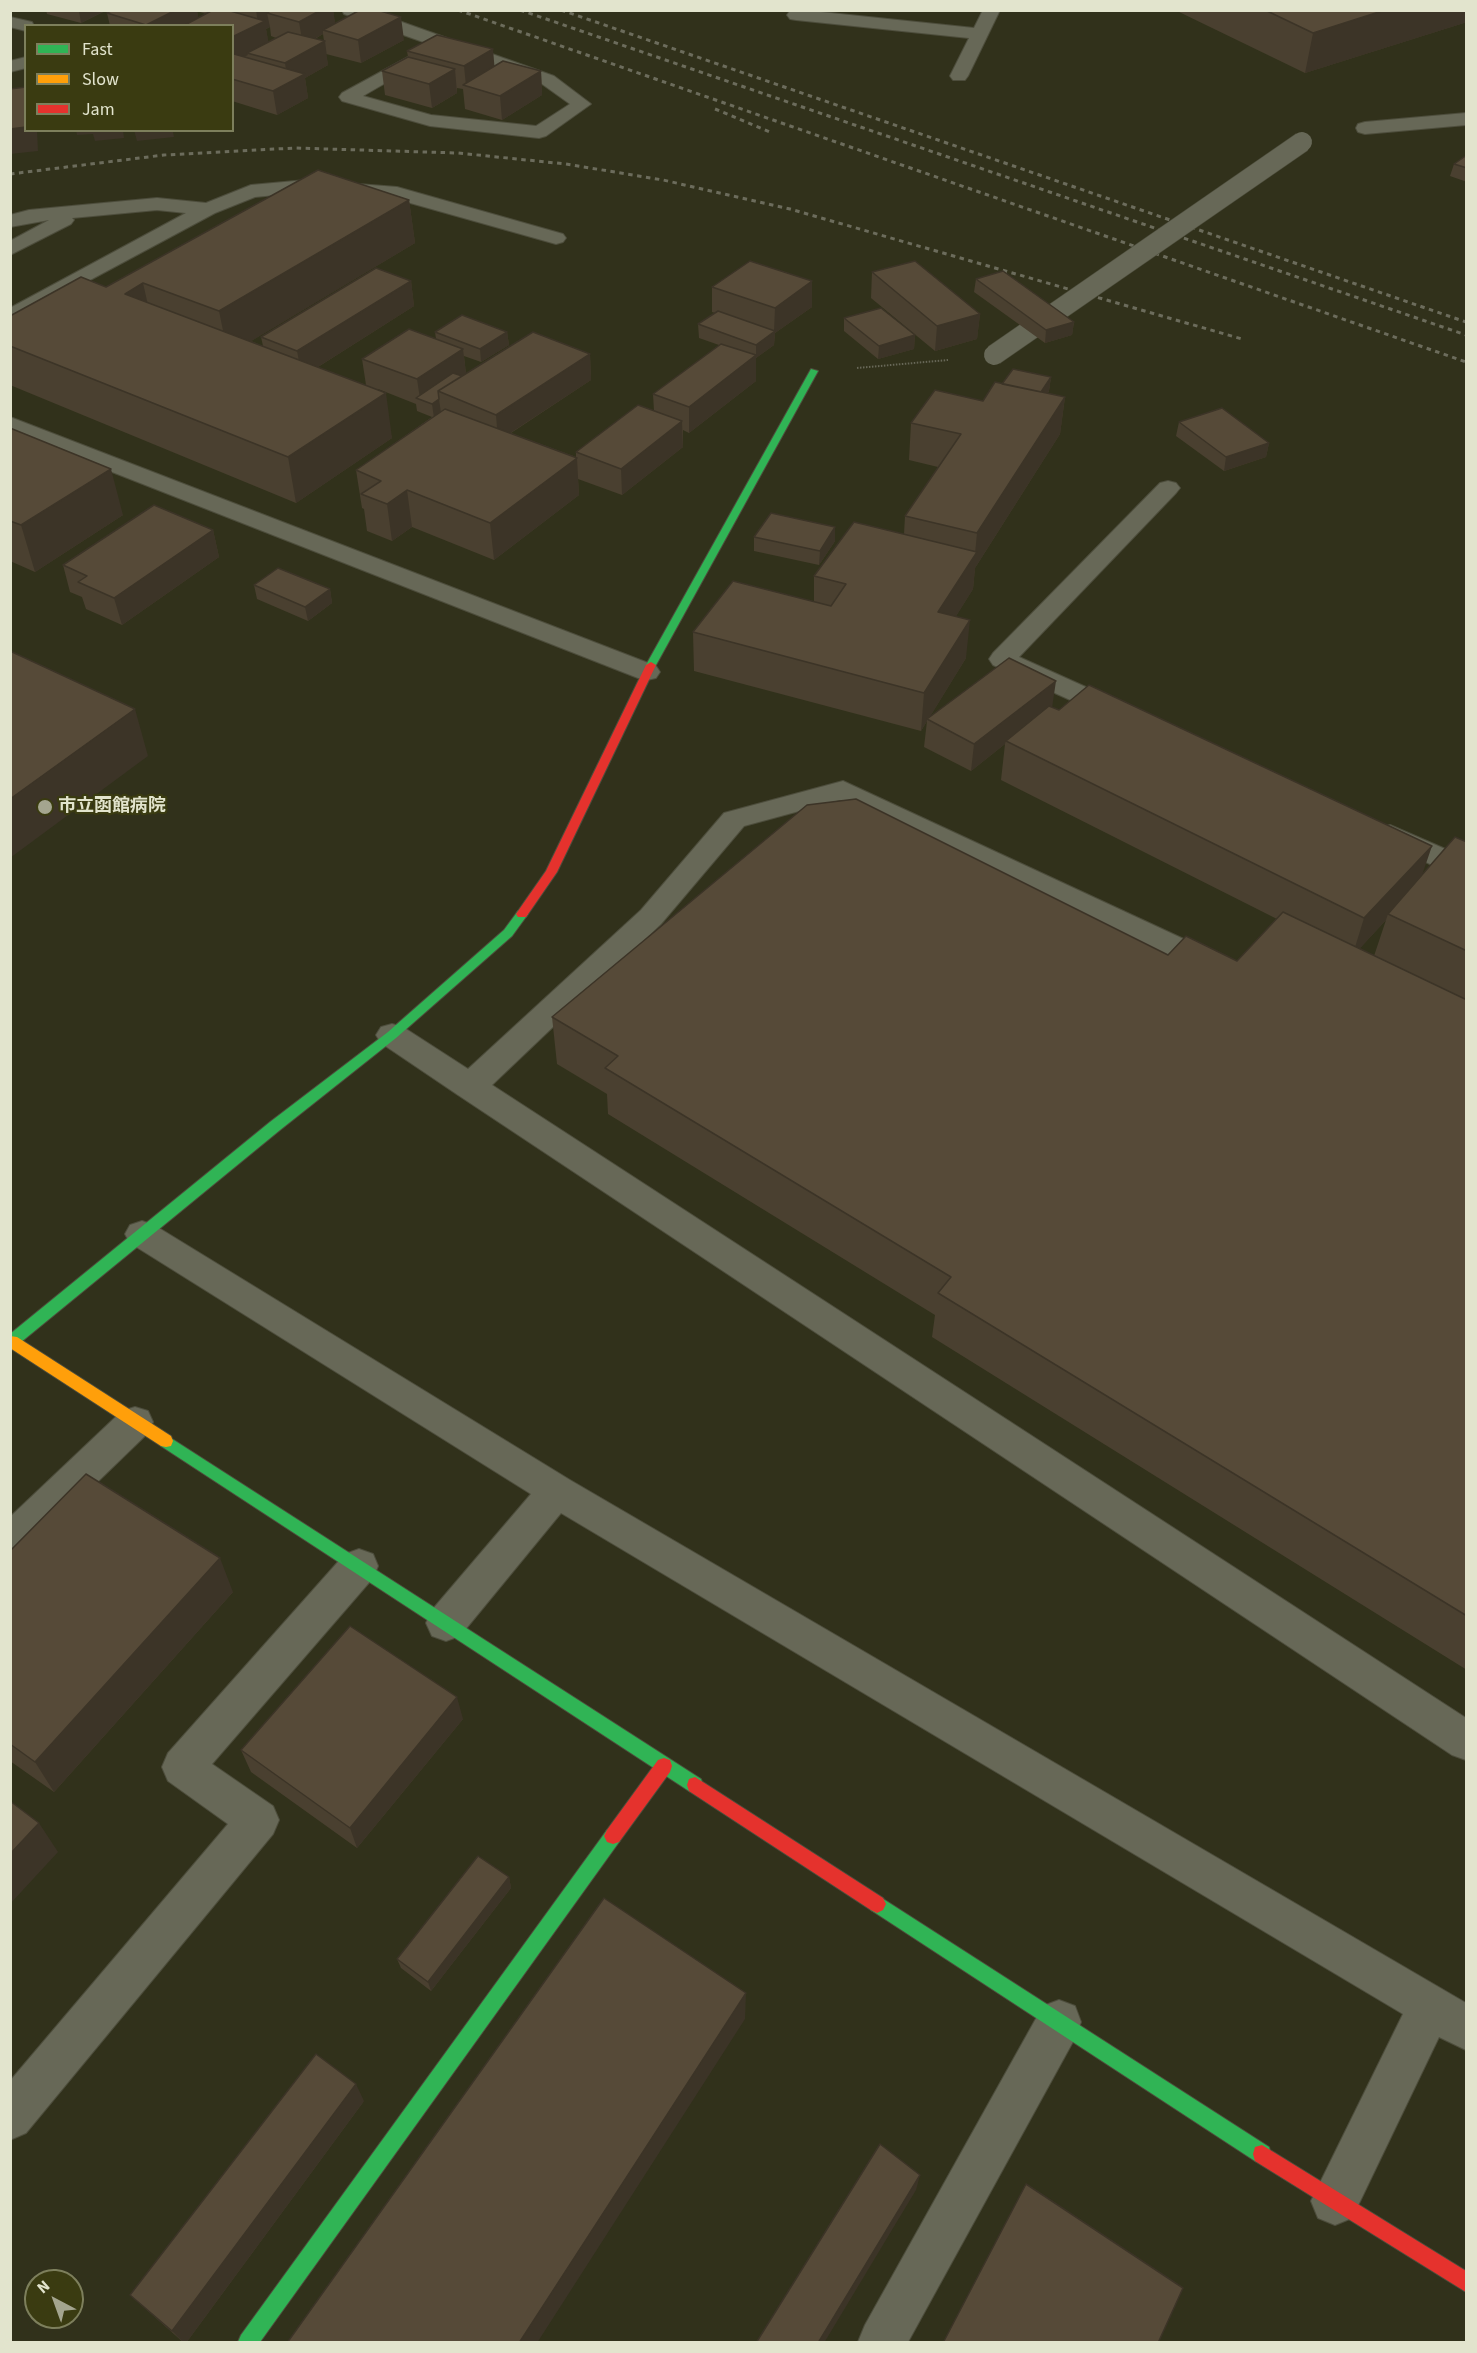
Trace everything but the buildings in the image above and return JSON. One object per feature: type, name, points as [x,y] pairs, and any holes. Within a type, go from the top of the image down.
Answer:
[{"type":"street","points":[[350,10],[548,80],[582,104],[539,132],[430,120],[348,97],[441,44]]},
{"type":"street","points":[[959,76],[992,10]]},
{"type":"street","points":[[796,15],[981,34]]},
{"type":"street","points":[[1365,128],[1467,119]]},
{"type":"street","points":[[994,355],[1302,142]]},
{"type":"street","points":[[10,317],[207,209],[251,191],[306,186],[397,193],[556,238]]},
{"type":"street","points":[[10,221],[29,216],[157,204],[207,209]]},
{"type":"street","points":[[10,249],[81,211]]},
{"type":"street","points":[[814,371],[647,672],[551,872],[508,933],[392,1035],[275,1126],[11,1342],[1335,2201],[1467,2282]]},
{"type":"street","points":[[10,424],[647,672]]},
{"type":"street","points":[[1142,722],[1002,659],[1168,488]]},
{"type":"street","points":[[469,1087],[651,917],[734,819],[843,790],[1192,955]]},
{"type":"street","points":[[1369,825],[1467,868]]},
{"type":"street","points":[[392,1035],[1467,1741]]},
{"type":"street","points":[[142,1234],[557,1491],[1449,2017],[1335,2201]]},
{"type":"street","points":[[10,1542],[135,1422]]},
{"type":"street","points":[[446,1623],[557,1491]]},
{"type":"street","points":[[10,2117],[258,1820],[183,1767],[359,1566]]},
{"type":"street","points":[[248,2343],[664,1766]]},
{"type":"street","points":[[882,2343],[1059,2022]]},
{"type":"railway","points":[[458,10],[1466,362]]},
{"type":"railway","points":[[520,10],[1466,335]]},
{"type":"railway","points":[[561,10],[1466,322]]},
{"type":"railway","points":[[715,109],[770,132]]},
{"type":"railway","points":[[10,174],[164,155],[295,148],[458,153],[566,164],[663,180],[790,209],[1242,339]]},
{"type":"traffic: fast","points":[[651,665],[814,371]]},
{"type":"traffic: fast","points":[[10,1343],[275,1126],[392,1035],[508,933],[522,914]]},
{"type":"traffic: fast","points":[[166,1441],[695,1785]]},
{"type":"traffic: fast","points":[[248,2342],[613,1836]]},
{"type":"traffic: fast","points":[[877,1904],[1262,2154]]},
{"type":"traffic: slow","points":[[12,1341],[166,1441]]},
{"type":"traffic: jam","points":[[522,914],[551,872],[651,665]]},
{"type":"traffic: jam","points":[[613,1836],[664,1766]]},
{"type":"traffic: jam","points":[[695,1785],[877,1904]]},
{"type":"traffic: jam","points":[[1262,2154],[1466,2282]]},
{"type":"place","name":"市立函館病院","points":[[45,807]]}]
